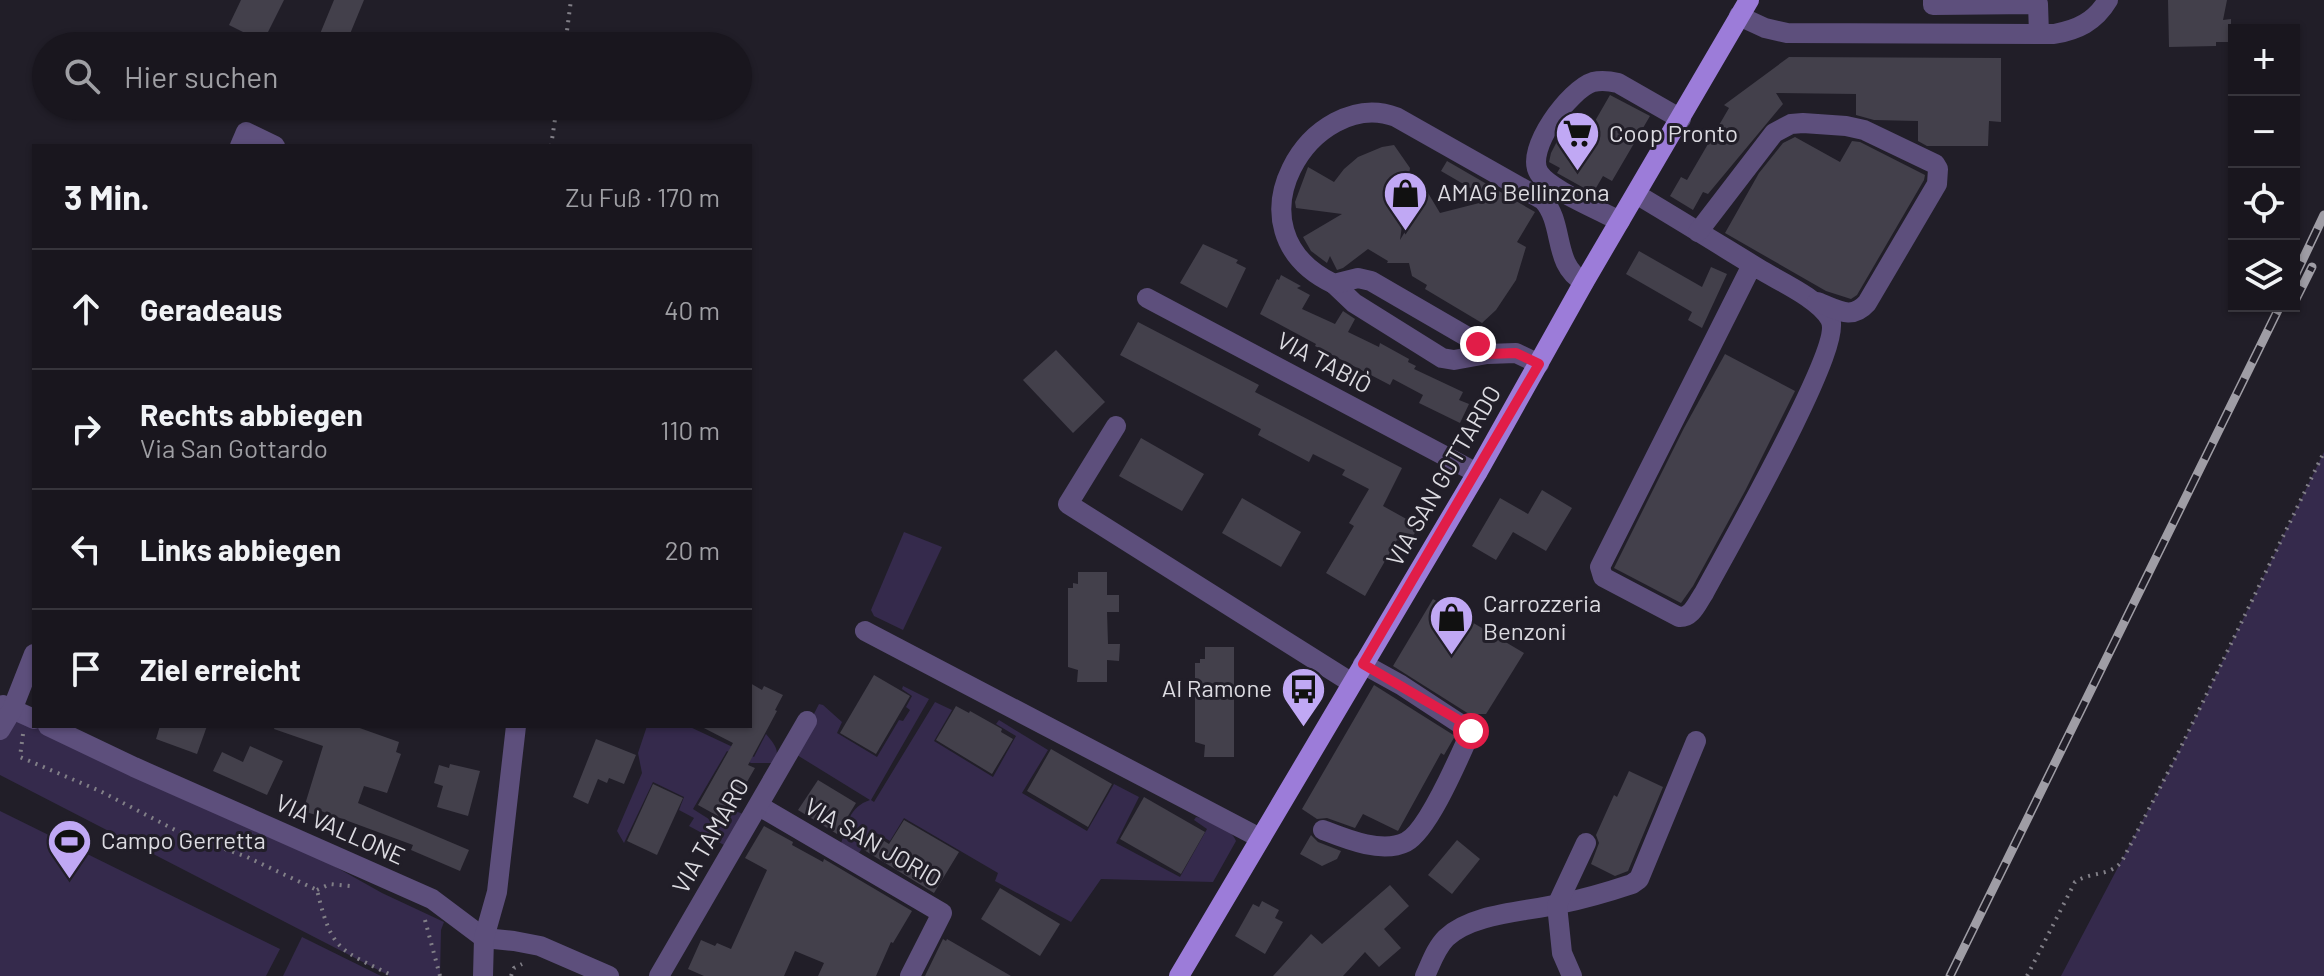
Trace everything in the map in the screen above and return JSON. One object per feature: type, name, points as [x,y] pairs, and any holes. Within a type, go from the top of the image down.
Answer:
[{"type":"main road","name":"VIA SAN GOTTARDO","points":[[1179,976],[1477,473],[1744,8]]},
{"type":"street","points":[[1933,0],[1933,5],[2038,4],[2039,34]]},
{"type":"street","points":[[1744,8],[1765,28],[1787,33],[2054,34],[2080,28],[2099,13],[2108,0]]},
{"type":"street","points":[[1620,221],[1553,186],[1538,172],[1536,153],[1555,116],[1585,86],[1592,82],[1608,81],[1618,83],[1681,119]]},
{"type":"street","points":[[1539,364],[1516,353],[1454,360],[1442,358],[1354,303],[1334,284],[1312,272],[1286,239],[1280,214],[1281,198],[1292,166],[1311,142],[1342,119],[1361,111],[1377,111],[1396,117],[1543,200],[1551,213],[1562,257],[1577,278],[1584,282]]},
{"type":"street","points":[[1636,194],[1698,232],[1752,265],[1810,299],[1851,313],[1861,310],[1867,303],[1937,184],[1938,169],[1935,164],[1864,130],[1832,124],[1791,124],[1774,133],[1698,232]]},
{"type":"street","points":[[241,144],[246,132],[271,144]]},
{"type":"street","points":[[1752,265],[1603,559],[1600,567],[1603,577],[1671,614],[1689,615],[1704,593],[1810,393],[1831,339],[1833,325],[1830,318],[1810,299]]},
{"type":"street","points":[[1334,284],[1358,278],[1371,281],[1471,339],[1487,354]]},
{"type":"street","name":"VIA TABIÒ","points":[[1147,298],[1477,473]]},
{"type":"street","points":[[1116,426],[1068,504],[1352,683]]},
{"type":"street","points":[[865,631],[1260,838]]},
{"type":"street","points":[[0,730],[18,712],[32,661]]},
{"type":"street","points":[[1323,830],[1346,839],[1385,847],[1408,841],[1433,811],[1471,731],[1438,707],[1363,664]]},
{"type":"street","name":"VIA TAMARO","points":[[659,976],[807,721]]},
{"type":"street","name":"VIA VALLONE","points":[[52,728],[432,899],[484,938],[540,946],[609,976]]},
{"type":"street","points":[[483,976],[484,938],[497,892],[516,728]]},
{"type":"street","points":[[1425,976],[1439,946],[1464,926],[1496,916],[1557,905],[1632,884],[1639,879],[1696,741]]},
{"type":"street","name":"VIA SAN JORIO","points":[[759,806],[942,913],[910,976]]},
{"type":"street","points":[[1572,976],[1562,953],[1557,905],[1586,843]]},
{"type":"path","points":[[567,32],[571,0]]},
{"type":"path","points":[[551,144],[555,120]]},
{"type":"path","points":[[2027,976],[2075,882],[2085,876],[2114,871],[2122,861],[2180,749],[2324,452]]},
{"type":"path","points":[[18,712],[20,757],[100,791],[181,833],[247,857],[317,890],[328,932],[335,943],[344,951],[393,976]]},
{"type":"path","points":[[424,916],[440,976]]},
{"type":"path","points":[[511,976],[514,968],[532,962]]},
{"type":"shaded area","points":[[2324,452],[2324,976],[2061,976],[2180,749]]},
{"type":"shaded area","points":[[904,532],[942,547],[903,630],[874,616],[871,610]]},
{"type":"shaded area","points":[[903,686],[929,699],[871,800],[874,802],[935,702],[952,710],[934,741],[993,777],[1016,736],[996,724],[999,720],[1048,750],[1022,793],[1087,831],[1114,784],[1139,797],[1116,843],[1180,877],[1207,829],[1194,820],[1196,817],[1225,828],[1236,841],[1213,882],[1101,879],[1071,922],[995,881],[998,873],[904,818],[890,841],[873,831],[859,853],[841,844],[853,812],[870,800],[797,755],[796,749],[819,704],[842,722],[837,733],[877,757],[899,720],[903,721],[910,710],[906,707],[912,696],[902,689]]},
{"type":"shaded area","points":[[12,710],[32,719],[32,728],[52,728],[247,817],[382,893],[444,922],[441,930],[440,976],[390,976],[0,775],[0,730]]},
{"type":"shaded area","points":[[646,728],[692,728],[754,757],[766,734],[777,751],[774,763],[751,763],[727,751],[693,809],[723,828],[733,810],[743,814],[724,845],[689,826],[694,818],[679,810],[684,797],[653,782],[624,843],[617,831],[642,773],[638,753]]},
{"type":"shaded area","name":"Campo Gerretta","points":[[0,811],[280,949],[266,976],[0,976]]},
{"type":"shaded area","points":[[302,937],[381,976],[283,976]]},
{"type":"building","points":[[241,0],[284,0],[268,32],[243,32],[229,25]]},
{"type":"building","points":[[334,0],[364,0],[351,32],[321,32]]},
{"type":"building","points":[[2168,0],[2227,0],[2223,20],[2231,19],[2228,42],[2216,42],[2216,46],[2169,47]]},
{"type":"building","points":[[1789,57],[2001,58],[2001,122],[1989,121],[1988,146],[1927,146],[1918,141],[1918,121],[1874,120],[1856,115],[1856,94],[1776,93],[1783,104],[1708,194],[1703,192],[1693,210],[1670,196],[1681,177],[1687,180],[1729,108],[1724,105]]},
{"type":"building","points":[[1610,95],[1650,116],[1612,181],[1603,176],[1593,193],[1557,173],[1560,168],[1549,162],[1566,124],[1577,130],[1581,122],[1591,128]]},
{"type":"building","points":[[1795,137],[1840,162],[1852,141],[1860,142],[1925,175],[1857,295],[1851,299],[1826,291],[1725,233],[1759,173],[1783,143]]},
{"type":"building","name":"AMAG Bellinzona","points":[[1394,145],[1410,168],[1400,240],[1428,193],[1440,213],[1491,200],[1441,171],[1447,161],[1535,212],[1517,242],[1526,247],[1516,280],[1496,310],[1482,323],[1425,289],[1427,285],[1412,276],[1409,263],[1387,263],[1368,249],[1337,270],[1330,256],[1327,263],[1311,251],[1303,237],[1342,214],[1296,208],[1295,202],[1308,167],[1334,182],[1358,157]]},
{"type":"building","points":[[1203,244],[1238,260],[1236,263],[1246,268],[1227,308],[1180,283]]},
{"type":"building","points":[[1639,251],[1702,287],[1711,267],[1727,274],[1702,328],[1688,320],[1692,312],[1626,274]]},
{"type":"building","points":[[1281,275],[1310,295],[1302,309],[1335,324],[1343,311],[1355,319],[1348,332],[1379,347],[1380,343],[1409,359],[1408,362],[1416,366],[1414,369],[1463,392],[1459,400],[1469,404],[1460,423],[1419,403],[1423,395],[1393,379],[1390,385],[1260,314]]},
{"type":"building","points":[[1138,322],[1259,385],[1255,392],[1402,468],[1383,506],[1419,526],[1407,546],[1397,540],[1365,596],[1326,573],[1354,526],[1349,523],[1369,489],[1342,475],[1345,470],[1313,454],[1309,462],[1258,435],[1261,429],[1120,355]]},
{"type":"building","points":[[1056,350],[1105,402],[1073,433],[1023,380]]},
{"type":"building","points":[[1725,354],[1795,391],[1745,491],[1681,603],[1614,568]]},
{"type":"building","points":[[1141,438],[1204,474],[1182,511],[1119,476]]},
{"type":"building","points":[[1542,490],[1572,508],[1546,551],[1513,532],[1496,560],[1472,546],[1500,498],[1528,514]]},
{"type":"building","points":[[1242,498],[1301,532],[1281,567],[1222,533]]},
{"type":"building","points":[[1078,572],[1107,572],[1107,595],[1119,595],[1119,612],[1107,612],[1108,644],[1120,644],[1119,661],[1107,660],[1107,682],[1077,682],[1078,670],[1068,667],[1068,588],[1073,588],[1073,583],[1078,584]]},
{"type":"building","name":"Carrozzeria Benzoni","points":[[1433,599],[1524,653],[1486,714],[1469,714],[1393,666]]},
{"type":"building","points":[[1205,647],[1234,647],[1234,757],[1204,757],[1205,745],[1195,742],[1195,663],[1205,659]]},
{"type":"building","points":[[874,675],[910,696],[876,754],[840,733]]},
{"type":"building","points":[[752,684],[783,695],[748,765],[755,768],[725,820],[698,805],[733,743],[704,728],[752,728]]},
{"type":"building","points":[[1374,685],[1455,736],[1444,755],[1441,753],[1398,831],[1363,814],[1355,828],[1327,818],[1317,819],[1302,809]]},
{"type":"building","points":[[956,706],[1002,729],[1001,732],[1013,739],[992,774],[936,740]]},
{"type":"building","points":[[159,728],[206,728],[197,754],[156,739]]},
{"type":"building","points":[[360,728],[399,742],[396,752],[401,754],[387,793],[364,786],[358,803],[469,850],[460,871],[411,850],[413,845],[321,811],[319,816],[303,811],[323,746],[274,729]]},
{"type":"building","points":[[596,739],[636,755],[624,784],[609,778],[607,783],[598,779],[588,804],[573,797]]},
{"type":"building","points":[[250,746],[283,761],[267,795],[213,771],[222,752],[243,762]]},
{"type":"building","points":[[1051,749],[1112,784],[1088,827],[1027,791]]},
{"type":"building","points":[[450,764],[480,771],[468,816],[437,807],[443,786],[434,783],[439,765],[449,768]]},
{"type":"building","points":[[1629,771],[1663,787],[1628,871],[1615,876],[1591,864],[1599,843],[1596,835]]},
{"type":"building","points":[[818,780],[856,803],[837,834],[798,810]]},
{"type":"building","points":[[653,784],[683,798],[657,855],[627,841]]},
{"type":"building","points":[[1144,797],[1205,832],[1181,874],[1120,839]]},
{"type":"building","points":[[904,820],[959,852],[934,893],[864,850],[873,834],[889,844]]},
{"type":"building","points":[[764,826],[793,842],[792,845],[823,862],[824,859],[912,911],[891,942],[876,976],[818,976],[824,963],[795,951],[784,976],[704,976],[688,969],[701,940],[731,949],[767,870],[745,858]]},
{"type":"building","points":[[1311,835],[1318,842],[1341,851],[1337,859],[1322,866],[1300,854]]},
{"type":"building","points":[[1457,840],[1480,859],[1452,894],[1428,875]]},
{"type":"building","points":[[1390,885],[1409,906],[1384,929],[1401,948],[1379,967],[1365,952],[1343,976],[1273,976],[1311,934],[1322,944]]},
{"type":"building","points":[[1000,888],[1060,924],[1040,956],[981,919]]},
{"type":"building","points":[[1262,901],[1279,910],[1275,918],[1283,922],[1265,954],[1235,936],[1253,904],[1259,907]]},
{"type":"building","points":[[943,939],[947,939],[1011,976],[925,976]]},
{"type":"railway","points":[[2300,265],[2324,215]]},
{"type":"railway","points":[[2300,291],[2312,267]]},
{"type":"railway","points":[[1950,976],[2277,312]]},
{"type":"place","name":"Coop Pronto","points":[[1578,173]]},
{"type":"place","name":"AMAG Bellinzona","points":[[1406,232]]},
{"type":"place","name":"Carrozzeria Benzoni","points":[[1452,657]]},
{"type":"place","name":"Al Ramone","points":[[1303,728]]},
{"type":"place","name":"Campo Gerretta","points":[[70,880]]},
{"type":"route","points":[[1471,731],[1462,722],[1363,664],[1539,364],[1516,353],[1487,354],[1478,344]]}]
